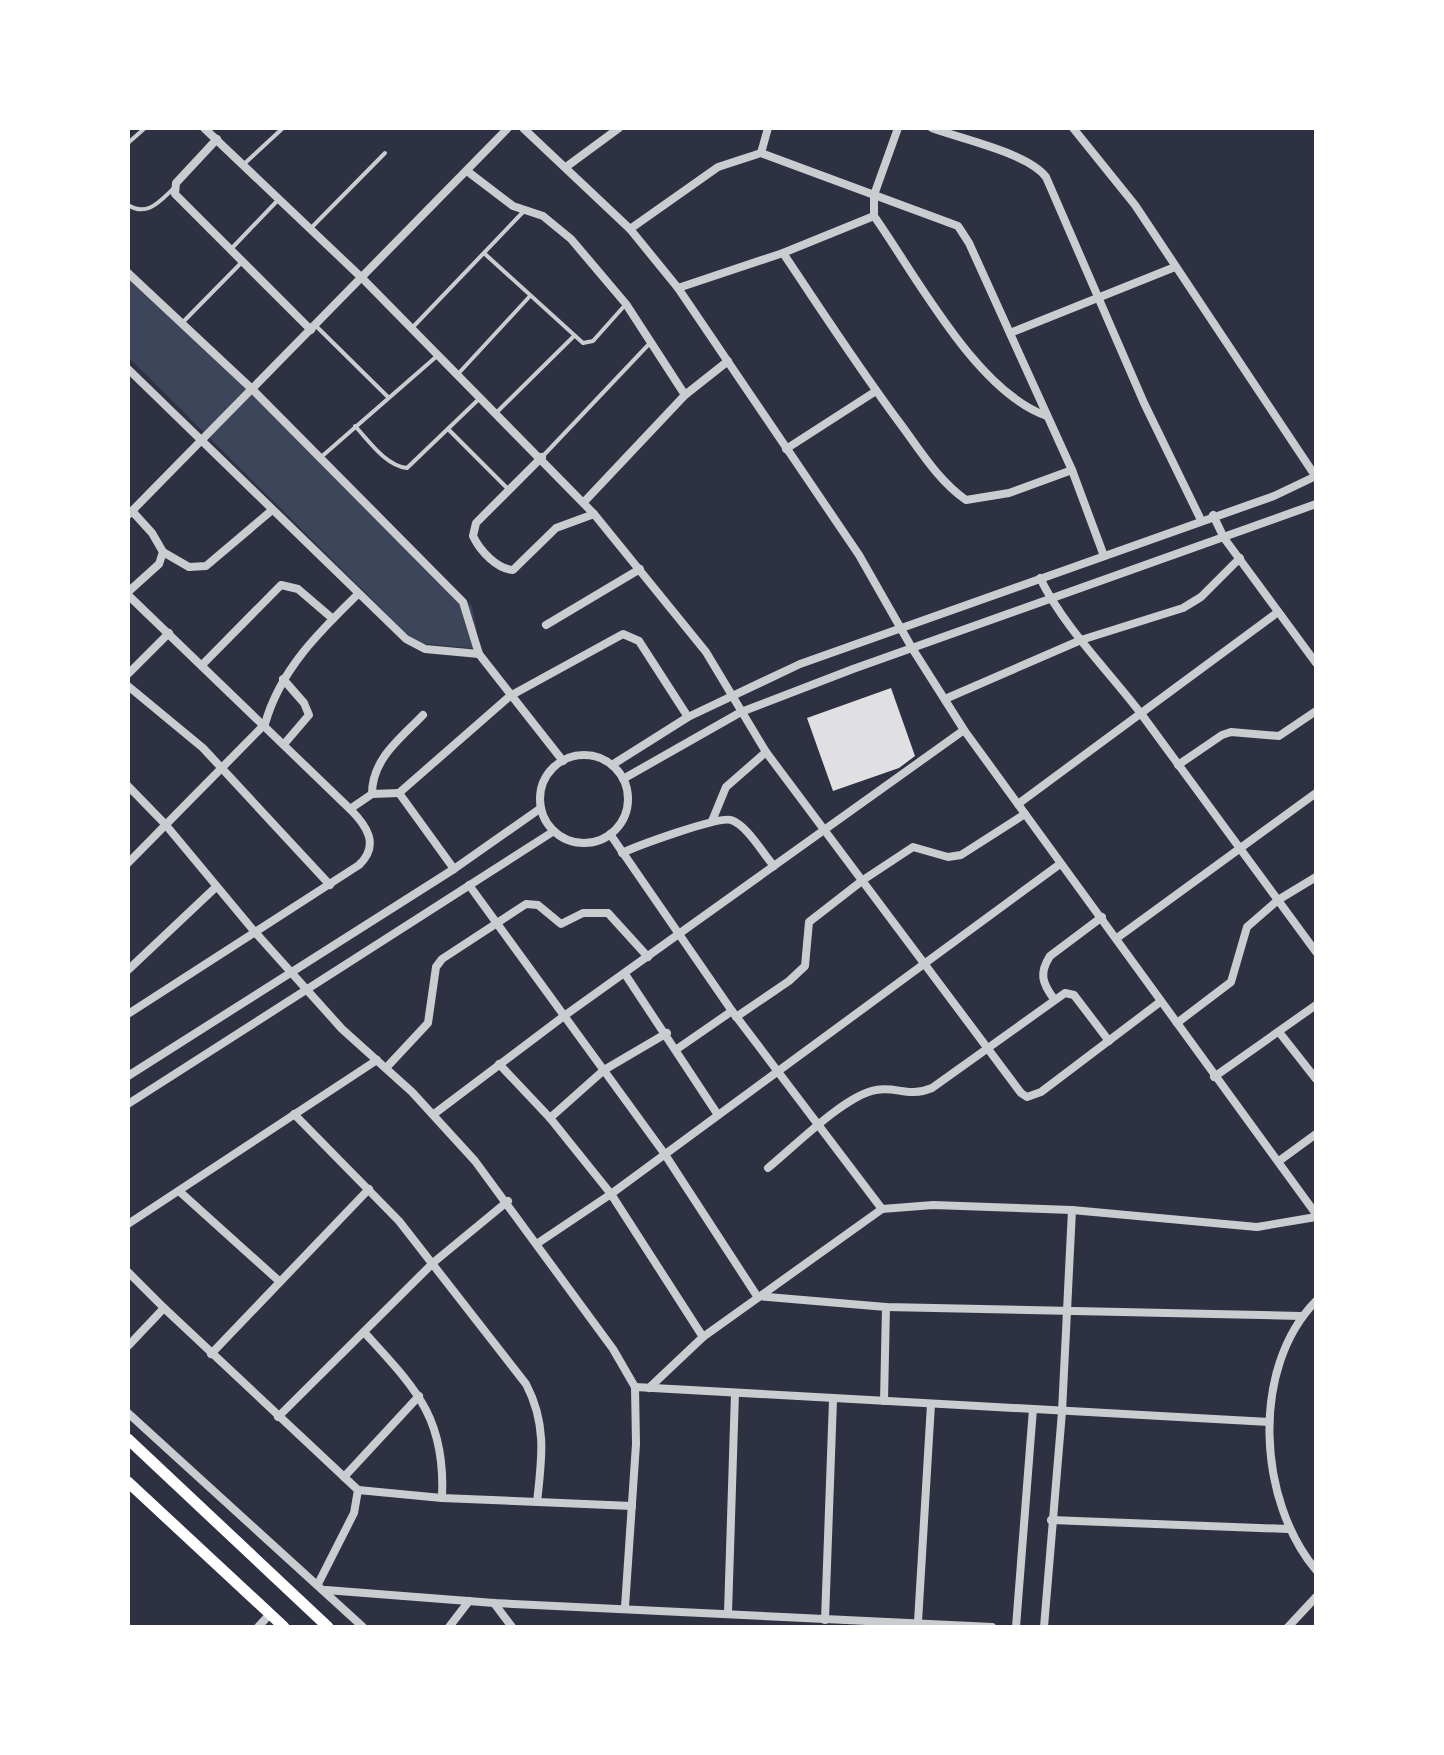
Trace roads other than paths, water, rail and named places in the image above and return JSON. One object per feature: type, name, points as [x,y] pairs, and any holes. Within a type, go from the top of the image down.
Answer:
[{"type":"main road","points":[[128,1439],[328,1627]]},
{"type":"main road","points":[[128,1482],[284,1627]]},
{"type":"street","points":[[204,128],[363,279],[584,502],[706,652],[766,752],[1027,1097],[1041,1092],[1160,1002]]},
{"type":"street","points":[[271,511],[206,566],[189,567],[163,552],[152,533],[129,514],[508,128]]},
{"type":"street","points":[[523,128],[630,229],[678,288],[859,555],[912,648],[964,730],[1316,1216],[1257,1227],[1072,1210],[933,1205],[882,1209],[703,1337],[649,1388]]},
{"type":"street","points":[[566,167],[619,128]]},
{"type":"street","points":[[761,153],[768,128]]},
{"type":"street","points":[[898,128],[874,195],[874,216],[987,378],[1024,407],[1047,416]]},
{"type":"street","points":[[932,128],[1022,160],[1042,172],[1071,229],[1096,297],[1201,520]]},
{"type":"street","points":[[612,765],[688,717],[732,694],[902,626],[1274,496],[1316,477],[1135,205],[1073,128]]},
{"type":"street","points":[[217,139],[174,188],[180,201],[314,328]]},
{"type":"street","points":[[630,229],[718,167],[761,153],[958,226],[1072,470],[1104,556]]},
{"type":"street","points":[[467,171],[524,211],[543,216],[571,239],[626,304],[685,395]]},
{"type":"street","points":[[678,288],[783,253],[874,216]]},
{"type":"street","points":[[783,253],[933,469],[966,500],[1009,493],[1072,470]]},
{"type":"street","points":[[1010,333],[1175,267]]},
{"type":"street","points":[[128,273],[253,390],[463,602],[479,654],[563,761]]},
{"type":"street","points":[[584,502],[685,395],[728,361]]},
{"type":"street","points":[[128,369],[271,511],[416,646],[479,654]]},
{"type":"street","points":[[786,449],[876,391]]},
{"type":"street","points":[[542,457],[508,489],[473,529],[476,542],[507,570],[519,565],[556,528],[594,514]]},
{"type":"street","points":[[623,779],[741,712],[1316,504]]},
{"type":"street","points":[[1213,515],[1224,538],[1316,663]]},
{"type":"street","points":[[129,1010],[330,885],[359,865],[370,851],[364,823],[128,594],[159,564],[163,552]]},
{"type":"street","points":[[945,699],[1081,640],[1183,608],[1201,597],[1240,558]]},
{"type":"street","points":[[546,625],[640,569]]},
{"type":"street","points":[[1040,578],[1051,599],[1081,640],[1140,713],[1316,952]]},
{"type":"street","points":[[202,665],[281,585],[298,589],[333,619]]},
{"type":"street","points":[[128,863],[265,724],[273,696],[283,679],[358,594]]},
{"type":"street","points":[[1018,804],[1278,612]]},
{"type":"street","points":[[128,674],[169,633]]},
{"type":"street","points":[[350,809],[372,794],[399,793],[510,696],[623,634],[639,641],[688,717]]},
{"type":"street","points":[[283,679],[304,703],[309,715],[285,743]]},
{"type":"street","points":[[128,686],[188,734],[330,885]]},
{"type":"street","points":[[1178,765],[1222,735],[1231,732],[1279,736],[1316,711]]},
{"type":"street","points":[[372,794],[372,779],[381,758],[423,715]]},
{"type":"street","points":[[434,1114],[823,828],[964,730]]},
{"type":"street","points":[[712,821],[726,787],[766,752]]},
{"type":"street","points":[[588,755],[612,765],[627,790],[625,815],[610,834],[600,840],[575,842],[554,831],[541,808],[544,780],[563,761],[588,755]]},
{"type":"street","points":[[128,786],[165,824],[304,988],[434,1114],[508,1201],[635,1387],[632,1506],[625,1607]]},
{"type":"street","points":[[399,793],[454,869]]},
{"type":"street","points":[[1117,938],[1316,793]]},
{"type":"street","points":[[128,1076],[454,869],[541,808]]},
{"type":"street","points":[[677,1049],[799,972],[807,958],[809,922],[863,880],[913,847],[948,857],[961,855],[1025,814]]},
{"type":"street","points":[[622,853],[712,821],[731,820],[741,826],[774,866]]},
{"type":"street","points":[[128,1104],[304,988],[554,831]]},
{"type":"street","points":[[610,834],[734,1014],[882,1209]]},
{"type":"street","points":[[538,1243],[611,1194],[1060,864]]},
{"type":"street","points":[[1177,1023],[1231,982],[1247,927],[1278,900],[1316,877]]},
{"type":"street","points":[[469,885],[664,1153],[757,1296]]},
{"type":"street","points":[[128,970],[216,887]]},
{"type":"street","points":[[386,1068],[428,1023],[436,967],[453,950],[526,904],[538,905],[561,924],[583,913],[600,911],[619,922],[648,957]]},
{"type":"street","points":[[1054,999],[1043,981],[1044,965],[1050,956],[1102,917]]},
{"type":"street","points":[[625,974],[667,1033],[718,1115]]},
{"type":"street","points":[[768,1168],[819,1127],[870,1092],[878,1089],[914,1094],[932,1088],[1065,993],[1074,995],[1109,1041]]},
{"type":"street","points":[[1214,1077],[1316,1005]]},
{"type":"street","points":[[1279,1032],[1316,1079]]},
{"type":"street","points":[[550,1118],[604,1070],[667,1033]]},
{"type":"street","points":[[128,1224],[377,1060]]},
{"type":"street","points":[[499,1064],[550,1118],[611,1194],[703,1337]]},
{"type":"street","points":[[294,1114],[369,1189],[434,1262],[526,1384],[536,1404],[543,1444],[537,1502]]},
{"type":"street","points":[[1279,1161],[1316,1134]]},
{"type":"street","points":[[211,1354],[369,1189]]},
{"type":"street","points":[[179,1191],[279,1281]]},
{"type":"street","points":[[278,1417],[434,1262],[508,1201]]},
{"type":"street","points":[[1044,1627],[1069,1311],[1072,1210]]},
{"type":"street","points":[[128,1272],[211,1354],[358,1490],[442,1498],[632,1506]]},
{"type":"street","points":[[757,1296],[886,1307],[1301,1316]]},
{"type":"street","points":[[1316,1301],[1301,1316],[1272,1393],[1269,1422],[1269,1458],[1288,1529],[1316,1570]]},
{"type":"street","points":[[884,1401],[886,1307]]},
{"type":"street","points":[[128,1346],[164,1308]]},
{"type":"street","points":[[364,1332],[419,1396],[442,1447],[442,1498]]},
{"type":"street","points":[[635,1387],[1269,1422]]},
{"type":"street","points":[[728,1613],[735,1393]]},
{"type":"street","points":[[344,1477],[419,1396]]},
{"type":"street","points":[[825,1620],[833,1400]]},
{"type":"street","points":[[918,1622],[931,1404]]},
{"type":"street","points":[[1016,1627],[1033,1409]]},
{"type":"street","points":[[128,1413],[363,1627]]},
{"type":"street","points":[[322,1587],[354,1513],[358,1490]]},
{"type":"street","points":[[1051,1520],[1288,1529]]},
{"type":"street","points":[[322,1587],[494,1603],[992,1627]]},
{"type":"street","points":[[1288,1627],[1316,1597]]},
{"type":"street","points":[[449,1627],[469,1601]]},
{"type":"street","points":[[494,1603],[512,1627]]},
{"type":"street","points":[[258,1627],[270,1614]]},
{"type":"street","points":[[770,1627],[771,1616]]},
{"type":"lane","points":[[128,143],[145,128]]},
{"type":"lane","points":[[244,164],[283,128]]},
{"type":"lane","points":[[311,228],[385,153]]},
{"type":"lane","points":[[128,205],[139,210],[149,209],[174,188]]},
{"type":"lane","points":[[230,250],[280,199]]},
{"type":"lane","points":[[412,328],[524,211]]},
{"type":"lane","points":[[485,254],[583,343],[593,341],[626,304]]},
{"type":"lane","points":[[183,322],[242,262]]},
{"type":"lane","points":[[458,374],[530,296]]},
{"type":"lane","points":[[314,328],[388,397]]},
{"type":"lane","points":[[497,412],[574,336]]},
{"type":"lane","points":[[542,457],[652,341]]},
{"type":"lane","points":[[319,459],[439,354]]},
{"type":"lane","points":[[355,426],[377,450],[403,468],[412,466],[481,397]]},
{"type":"lane","points":[[448,429],[508,489]]}]
